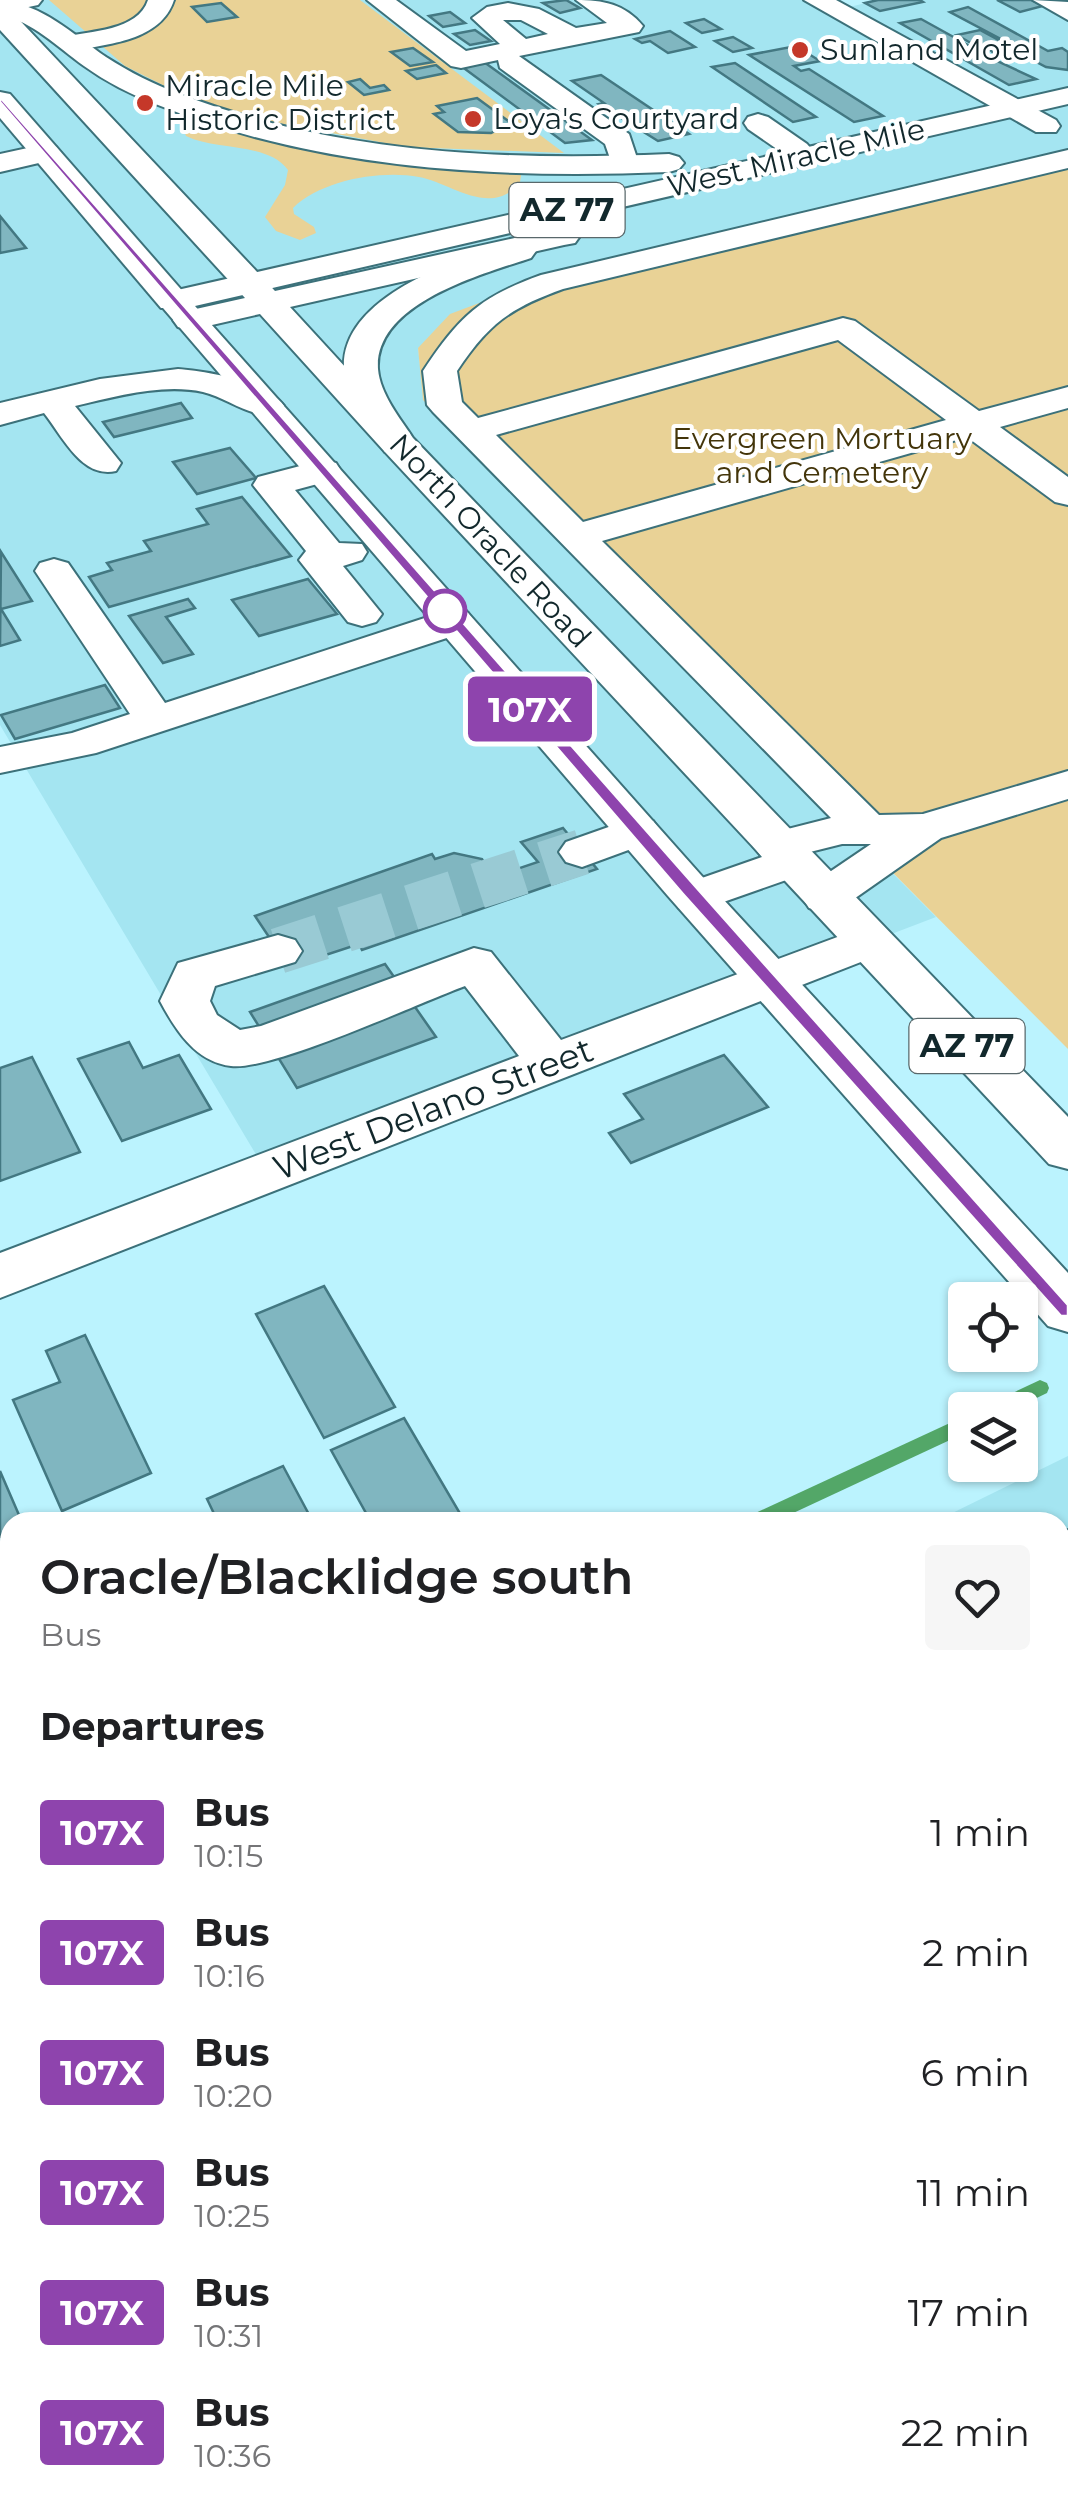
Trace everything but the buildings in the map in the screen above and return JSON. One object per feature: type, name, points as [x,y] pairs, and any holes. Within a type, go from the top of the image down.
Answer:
[{"type":"main road","points":[[0,8],[29,0]]},
{"type":"main road","points":[[72,42],[152,19],[161,10],[161,0]]},
{"type":"main road","points":[[464,0],[487,16],[515,55],[620,140],[624,164]]},
{"type":"main road","points":[[386,5],[461,60],[515,55],[630,26],[589,0]]},
{"type":"main road","points":[[817,0],[1014,108],[1061,126],[1043,145],[1068,159]]},
{"type":"main road","points":[[1046,0],[1068,12]]},
{"type":"main road","points":[[386,5],[424,3]]},
{"type":"main road","points":[[0,8],[35,15],[117,75],[166,99],[211,116],[294,136],[446,158],[624,164],[714,160],[886,138]]},
{"type":"main road","name":"North Oracle Road","points":[[0,8],[398,444],[1068,1150]]},
{"type":"main road","points":[[487,16],[505,9],[532,12],[572,38]]},
{"type":"main road","points":[[908,87],[958,76]]},
{"type":"main road","name":"West Miracle Mile","points":[[196,327],[259,293],[1068,96]]},
{"type":"main road","points":[[0,100],[196,327],[183,352],[102,390]]},
{"type":"main road","points":[[758,123],[798,150]]},
{"type":"main road","name":"West Miracle Mile","points":[[259,293],[564,236],[1061,126]]},
{"type":"main road","points":[[0,163],[46,153]]},
{"type":"main road","points":[[868,830],[445,405],[440,371],[468,328],[499,300],[552,282],[1068,159]]},
{"type":"main road","name":"AZ 77","points":[[398,444],[370,396],[361,369],[363,348],[374,328],[387,312],[434,283],[564,236]]},
{"type":"main road","name":"AZ 77","points":[[196,327],[637,832],[1068,1310]]},
{"type":"main road","points":[[472,430],[843,328],[1068,494]]},
{"type":"main road","points":[[0,414],[102,390],[193,380],[218,385],[266,406]]},
{"type":"main road","points":[[576,536],[1068,397]]},
{"type":"main road","points":[[52,401],[103,463]]},
{"type":"main road","points":[[323,471],[272,485],[331,556]]},
{"type":"main road","points":[[362,614],[318,560],[384,542]]},
{"type":"main road","points":[[54,571],[155,718]]},
{"type":"main road","points":[[349,654],[326,625],[362,614],[442,608]]},
{"type":"main road","points":[[0,760],[81,744],[349,654],[442,608]]},
{"type":"main road","points":[[695,897],[842,830],[926,828],[1068,785]]},
{"type":"main road","points":[[825,897],[926,828]]},
{"type":"main road","points":[[582,852],[637,832]]},
{"type":"main road","name":"West Delano Street","points":[[0,1276],[867,942]]},
{"type":"main road","points":[[278,950],[195,975],[184,1001],[214,1040],[233,1048],[268,1042],[474,964],[550,1063]]},
{"type":"shaded area","points":[[0,0],[817,0],[837,10],[878,0],[1068,0],[1068,149],[722,231],[418,348],[424,400],[936,917],[267,1173],[0,725]]},
{"type":"shaded area","points":[[1068,1456],[1068,1512],[954,1512],[1015,1482],[1038,1482],[1038,1471]]},
{"type":"green space","points":[[49,0],[360,0],[564,153],[406,147],[214,111],[125,66]]},
{"type":"green space","points":[[194,118],[231,129],[522,170],[520,182],[509,193],[483,198],[419,177],[352,179],[319,190],[293,208],[294,214],[314,227],[316,233],[300,240],[276,231],[265,217],[285,185],[288,170],[268,155],[186,136],[182,125]]},
{"type":"green space","name":"Evergreen Mortuary and Cemetery","points":[[1068,149],[1068,1049],[423,400],[418,348],[450,314],[551,276]]},
{"type":"waterway","points":[[1032,1392],[1040,1388]]},
{"type":"waterway","points":[[777,1512],[948,1432]]},
{"type":"tunnel","points":[[278,951],[582,852]]},
{"type":"bus line","name":"107X","points":[[0,100],[689,890],[1068,1310]]},
{"type":"place","name":"Sunland Motel","points":[[800,50]]},
{"type":"place","name":"Miracle Mile Historic District","points":[[145,103]]},
{"type":"place","name":"Loya's Courtyard","points":[[473,119]]}]
